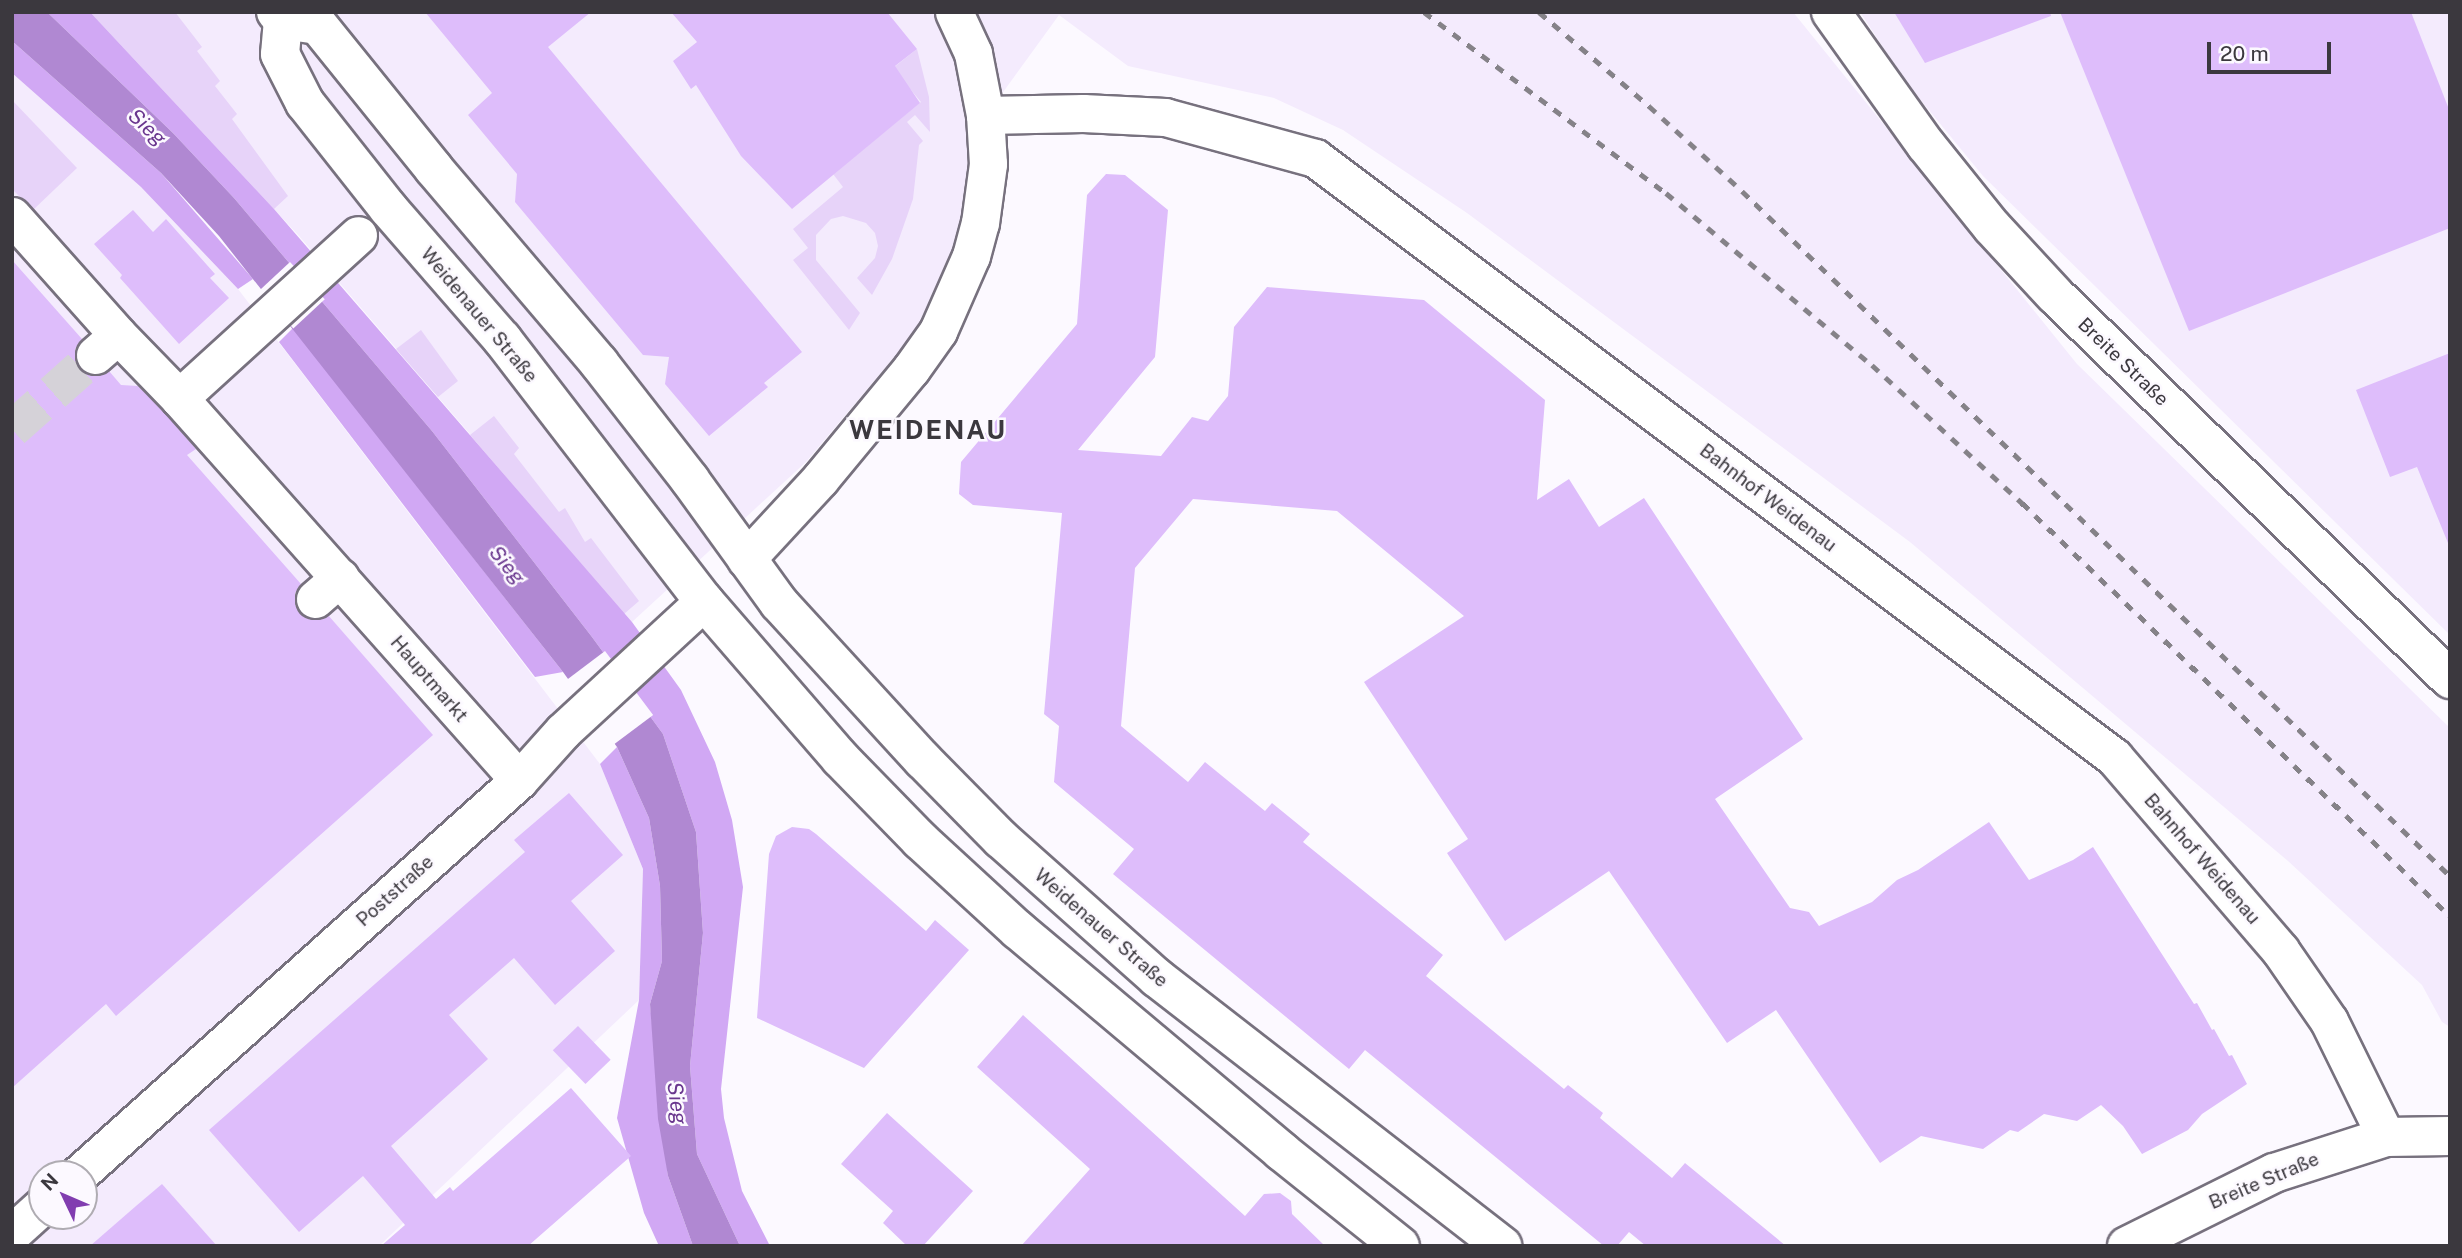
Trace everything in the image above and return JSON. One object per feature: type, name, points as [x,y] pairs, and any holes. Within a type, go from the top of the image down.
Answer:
[{"type":"main road","name":"Breite Straße","points":[[1831,12],[1926,145],[1992,227],[2055,295],[2450,679]]},
{"type":"main road","name":"Weidenauer Straße","points":[[1400,1246],[1272,1143],[1018,930],[929,849],[840,758],[704,601],[502,339],[388,208],[305,103],[280,54],[279,16],[318,25],[434,169],[599,363],[690,480],[746,559],[806,634],[923,760],[1091,922],[1157,978],[1502,1246]]},
{"type":"main road","points":[[704,601],[746,559]]},
{"type":"main road","name":"Breite Straße","points":[[2127,1246],[2274,1173],[2386,1137],[2450,1136]]},
{"type":"street","points":[[746,559],[820,479],[911,369],[938,331],[967,266],[980,223],[988,164],[985,116],[973,53],[954,12]]},
{"type":"street","name":"Bahnhof Weidenau","points":[[985,116],[1083,113],[1164,117],[1315,158],[2114,757],[2280,950],[2329,1021],[2386,1137]]},
{"type":"street","name":"Hauptmarkt","points":[[12,216],[107,345],[179,398],[327,588],[519,780]]},
{"type":"street","points":[[179,398],[358,234]]},
{"type":"street","name":"Poststraße","points":[[95,1160],[519,780],[547,748],[704,601]]},
{"type":"street","points":[[12,1233],[28,1219]]},
{"type":"shaded area","points":[[47,12],[90,12],[274,209],[632,622],[681,690],[715,762],[732,820],[743,887],[721,1089],[724,1118],[742,1191],[770,1246],[740,1246],[697,1154],[690,1066],[703,933],[696,832],[663,734],[592,637],[432,431],[234,198],[173,133]]},
{"type":"shaded area","points":[[90,12],[1793,12],[2077,364],[2450,728],[2450,1027],[2442,1022],[2422,985],[2288,861],[1910,542],[1467,213],[1343,130],[1274,98],[1128,66],[1059,15],[985,117],[966,220],[916,331],[806,462],[632,622],[299,236]]},
{"type":"shaded area","points":[[90,12],[175,12],[202,47],[197,51],[220,81],[215,86],[237,114],[232,119],[288,196],[274,209]]},
{"type":"shaded area","points":[[1860,12],[2450,12],[2450,635],[1983,176],[1905,81]]},
{"type":"shaded area","points":[[12,41],[161,173],[253,279],[238,289],[141,187],[12,73]]},
{"type":"shaded area","points":[[917,49],[929,97],[930,132],[915,115],[907,122],[923,141],[919,145],[913,199],[892,259],[872,295],[857,278],[875,258],[878,246],[875,233],[866,223],[843,216],[831,219],[816,235],[816,260],[860,313],[849,330],[793,260],[808,248],[793,229],[843,187],[833,174],[921,102],[893,68]]},
{"type":"shaded area","points":[[12,73],[141,187],[238,289],[600,764],[643,869],[639,1000],[379,1246],[12,1246]]},
{"type":"shaded area","points":[[12,100],[77,168],[33,210],[12,189]]},
{"type":"shaded area","points":[[293,328],[563,672],[535,677],[279,342]]},
{"type":"shaded area","points":[[421,330],[458,381],[438,397],[396,349]]},
{"type":"shaded area","points":[[494,416],[519,448],[514,454],[559,512],[565,508],[585,542],[591,538],[639,601],[624,614],[470,435]]},
{"type":"shaded area","points":[[617,747],[649,818],[660,886],[662,961],[650,1004],[668,1176],[693,1246],[659,1246],[644,1213],[617,1118],[639,1000],[643,869],[600,764]]},
{"type":"water","name":"Sieg","points":[[12,12],[47,12],[173,133],[234,198],[432,431],[592,637],[663,734],[696,832],[703,933],[690,1066],[697,1154],[740,1246],[693,1246],[668,1176],[658,1119],[650,1004],[662,961],[660,886],[649,818],[617,747],[563,672],[219,236],[161,173],[12,41]]},
{"type":"pier","points":[[290,262],[325,299],[293,329],[259,291]]},
{"type":"pier","points":[[605,651],[653,715],[612,746],[564,682]]},
{"type":"building","points":[[425,12],[591,12],[548,47],[802,352],[764,383],[768,387],[709,436],[665,384],[669,357],[643,355],[515,202],[517,174],[468,115],[492,93]]},
{"type":"building","points":[[671,12],[887,12],[917,49],[895,66],[920,103],[792,209],[741,156],[696,85],[691,89],[673,61],[697,42]]},
{"type":"building","points":[[1894,12],[2050,12],[2051,16],[1925,63]]},
{"type":"building","points":[[2060,12],[2411,12],[2450,112],[2450,228],[2189,331]]},
{"type":"building","points":[[1106,174],[1125,175],[1168,210],[1155,357],[1078,450],[1161,456],[1192,417],[1208,421],[1228,396],[1234,327],[1267,287],[1424,300],[1545,400],[1537,500],[1569,479],[1599,527],[1644,498],[1803,739],[1715,799],[1790,908],[1809,912],[1819,926],[1872,902],[1897,880],[1918,870],[1989,822],[2029,880],[2073,860],[2093,847],[2194,1004],[2197,1003],[2229,1056],[2232,1055],[2247,1084],[2202,1114],[2188,1130],[2142,1154],[2123,1126],[2101,1105],[2077,1121],[2044,1114],[2018,1132],[2010,1130],[1983,1149],[1921,1136],[1880,1163],[1776,1010],[1727,1043],[1609,871],[1505,941],[1447,853],[1468,839],[1364,682],[1464,616],[1337,511],[1193,499],[1135,568],[1121,726],[1188,782],[1205,762],[1265,811],[1272,803],[1310,834],[1303,842],[1443,955],[1426,976],[1564,1089],[1568,1085],[1603,1113],[1600,1118],[1672,1178],[1685,1163],[1786,1246],[1646,1246],[1629,1232],[1617,1246],[1604,1246],[1365,1050],[1349,1069],[1113,874],[1134,849],[1054,782],[1059,726],[1044,714],[1062,513],[973,505],[959,494],[961,462],[1077,324],[1087,195]]},
{"type":"building","points":[[133,210],[153,232],[166,219],[215,274],[210,278],[229,298],[179,344],[120,278],[122,275],[94,244]]},
{"type":"building","points":[[12,260],[82,339],[75,349],[75,360],[80,369],[88,375],[98,376],[109,371],[121,385],[138,386],[164,412],[196,449],[187,455],[301,584],[295,593],[295,604],[299,612],[309,619],[318,620],[328,615],[433,735],[116,1016],[106,1004],[12,1088]]},
{"type":"building","points":[[2450,353],[2448,543],[2417,467],[2390,477],[2356,390]]},
{"type":"building","points":[[569,793],[623,855],[571,901],[615,951],[555,1005],[514,958],[449,1015],[488,1059],[391,1146],[436,1199],[450,1187],[453,1191],[571,1088],[631,1156],[528,1246],[381,1246],[405,1225],[363,1176],[299,1232],[209,1130],[525,852],[514,840]]},
{"type":"building","points":[[792,827],[809,829],[816,834],[926,931],[935,920],[969,950],[864,1068],[757,1018],[769,854],[776,836]]},
{"type":"building","points":[[1023,1015],[1245,1216],[1264,1194],[1280,1193],[1291,1201],[1292,1214],[1325,1246],[1021,1246],[1090,1169],[977,1067]]},
{"type":"building","points":[[578,1026],[611,1060],[585,1084],[553,1050]]},
{"type":"building","points":[[887,1113],[973,1191],[923,1246],[907,1246],[883,1223],[893,1211],[841,1164]]},
{"type":"building","points":[[162,1184],[217,1246],[90,1246],[136,1206]]},
{"type":"tunnel","points":[[12,429],[95,355]]},
{"type":"railway","points":[[1424,12],[1666,193],[1872,365],[2022,503],[2450,916]]},
{"type":"railway","points":[[1539,12],[1649,106],[1742,191],[2450,876]]},
{"type":"district","name":"WEIDENAU","points":[[928,430]]}]
